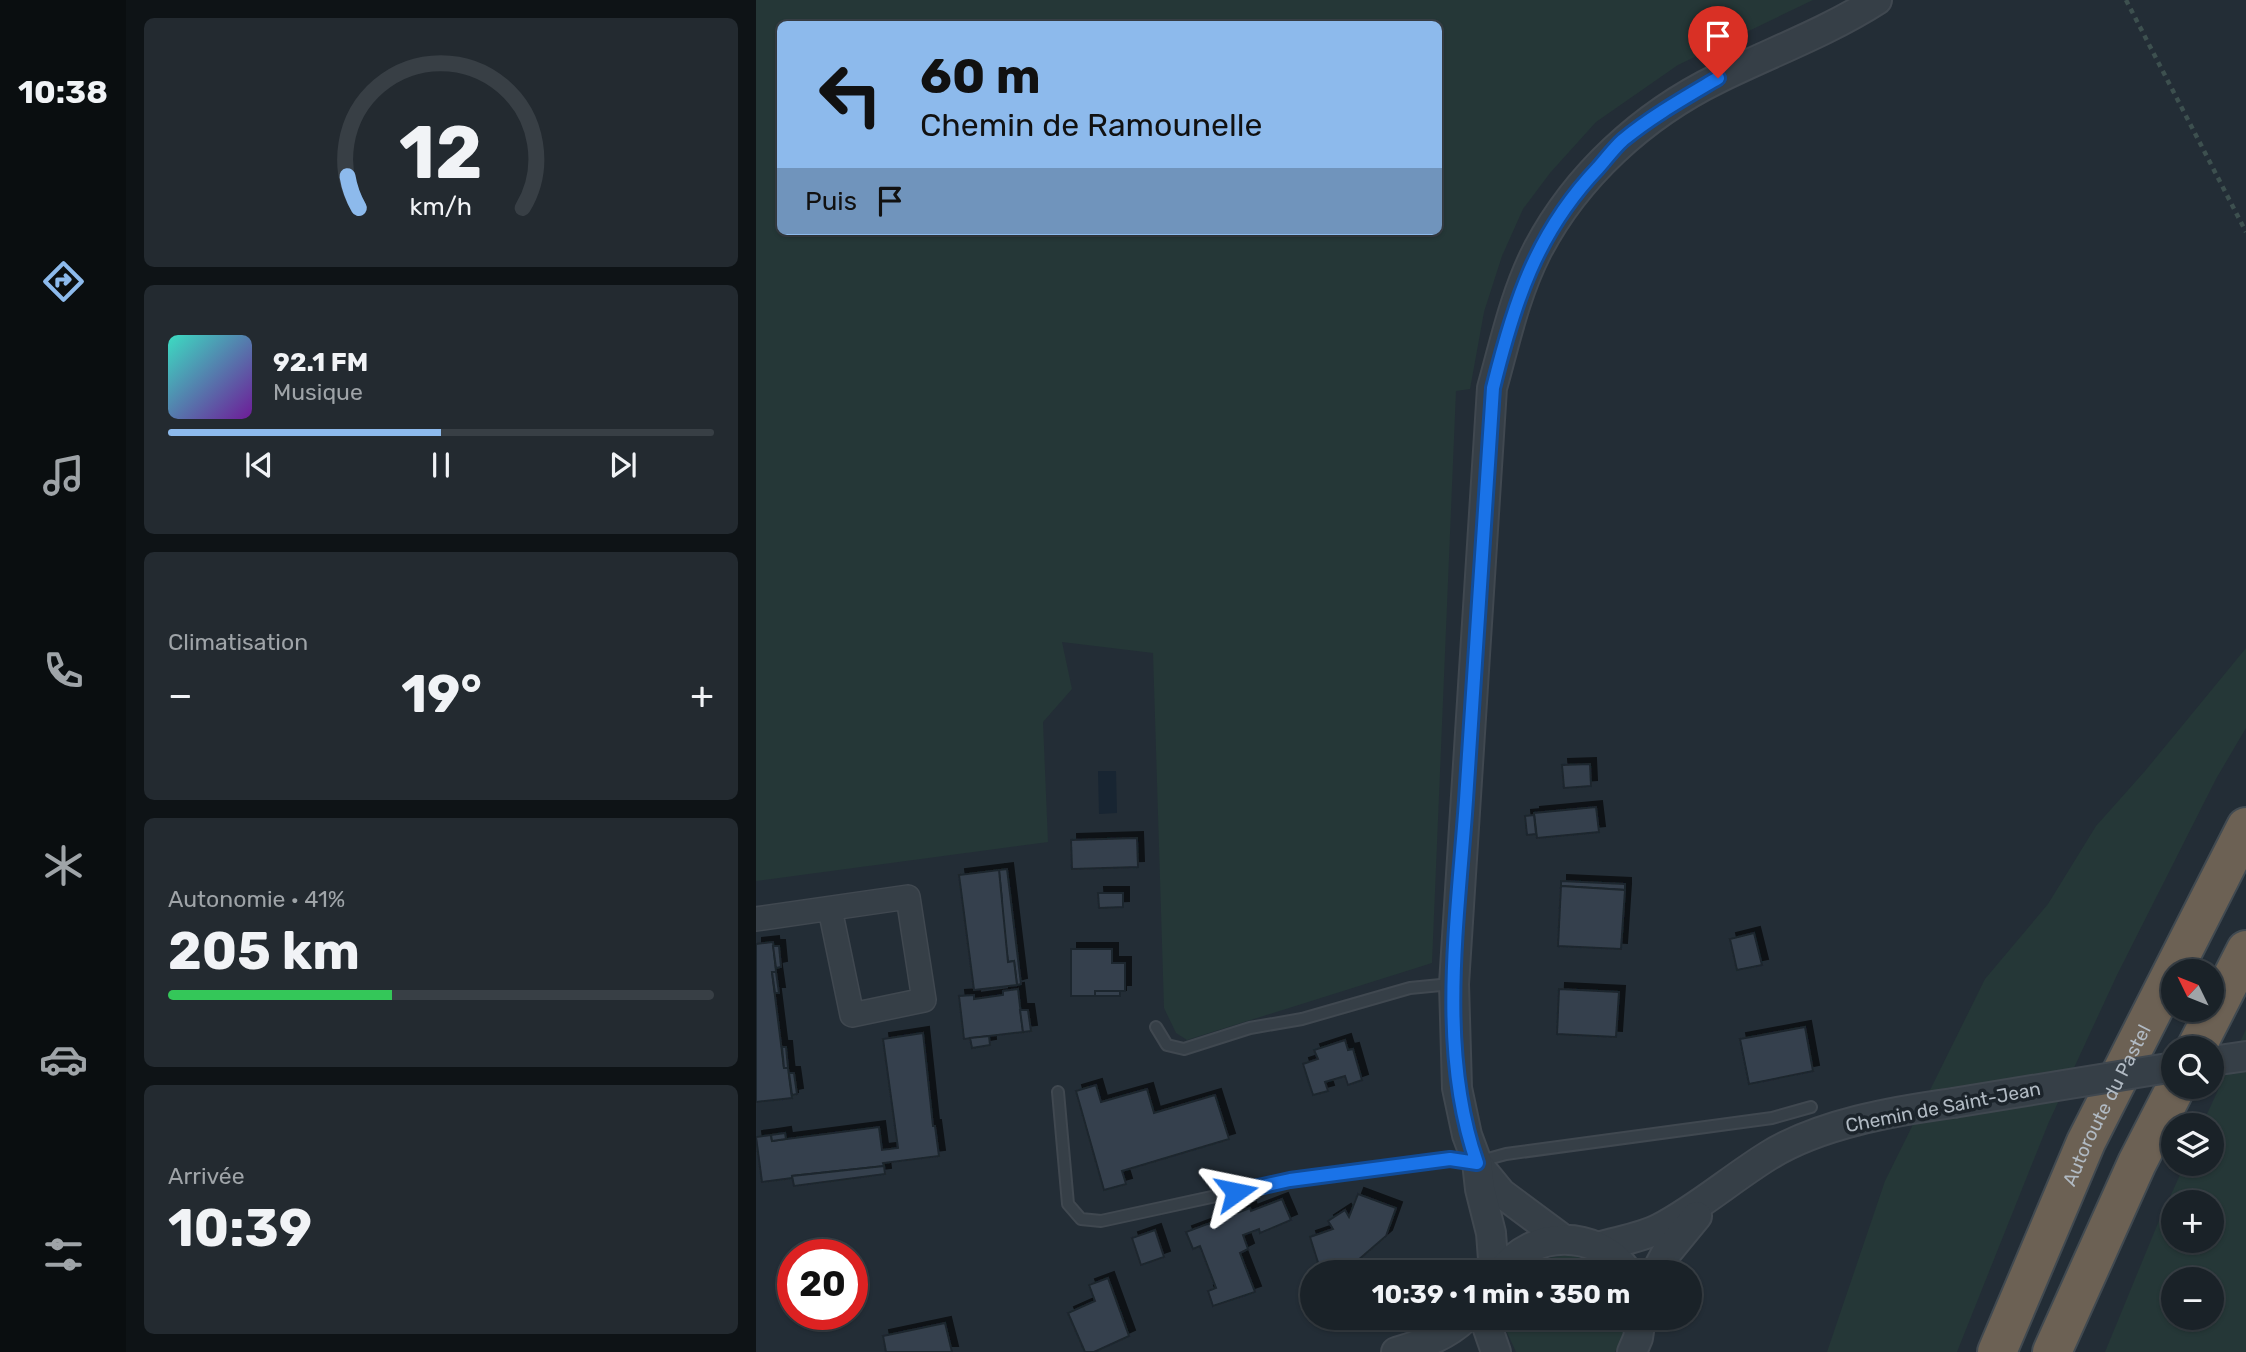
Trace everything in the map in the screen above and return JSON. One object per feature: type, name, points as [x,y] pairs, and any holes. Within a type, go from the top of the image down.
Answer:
[{"type":"highway","name":"Autoroute du Pastel","points":[[1997,1352],[2086,1142],[2246,827]]},
{"type":"highway","points":[[2202,1036],[2246,950]]},
{"type":"highway","points":[[2052,1352],[2137,1163],[2170,1099]]},
{"type":"street","points":[[1493,1260],[1491,1233],[1480,1189],[1477,1163],[1467,1135],[1457,1088],[1454,984],[1493,388],[1512,314],[1537,251],[1574,193],[1623,141],[1676,103],[1718,78],[1796,44],[1877,0]]},
{"type":"street","points":[[756,919],[908,897],[924,1000],[852,1015],[830,909]]},
{"type":"street","points":[[2224,1059],[2246,1056]]},
{"type":"street","name":"Chemin de Saint-Jean","points":[[1598,1247],[1660,1228],[1727,1186],[1768,1156],[1835,1127],[1953,1103],[2161,1069]]},
{"type":"street","points":[[1477,1163],[1501,1193],[1563,1239]]},
{"type":"street","name":"Chemin de Saint-Jean","points":[[1663,1260],[1678,1236],[1727,1186]]},
{"type":"street","points":[[1511,1260],[1545,1241],[1563,1239],[1581,1240],[1598,1247],[1617,1260]]},
{"type":"street","points":[[1396,1352],[1435,1339],[1452,1330]]},
{"type":"street","points":[[1488,1330],[1496,1352]]},
{"type":"street","points":[[1632,1352],[1639,1330]]},
{"type":"lane","points":[[1156,1027],[1167,1045],[1184,1049],[1250,1028],[1302,1019],[1410,988],[1454,984]]},
{"type":"lane","points":[[1058,1092],[1068,1204],[1081,1219],[1101,1221],[1290,1180],[1450,1159],[1477,1163],[1506,1154],[1772,1118],[1811,1107]]},
{"type":"path","points":[[2126,0],[2246,232]]},
{"type":"shaded area","points":[[756,0],[1813,0],[1678,65],[1596,122],[1550,173],[1523,209],[1502,256],[1484,312],[1470,389],[1456,391],[1432,963],[1187,1040],[1176,1033],[1164,1008],[1153,653],[1062,642],[1072,689],[1043,722],[1048,842],[756,881]]},
{"type":"shaded area","points":[[2246,648],[2246,728],[2216,779],[2117,975],[2048,1124],[1957,1352],[1827,1352],[1885,1181],[1985,979],[2048,904],[2096,826]]},
{"type":"shaded area","points":[[2246,1029],[2246,1352],[2105,1352],[2161,1216],[2161,1253],[2224,1253],[2224,1190],[2173,1190],[2180,1176],[2224,1176],[2224,1113],[2208,1113],[2214,1099],[2224,1099],[2224,1077]]},
{"type":"shaded area","points":[[1569,1255],[1591,1260],[1544,1260]]},
{"type":"shaded area","points":[[1506,1330],[1625,1330],[1615,1352],[1516,1352]]},
{"type":"water","points":[[1098,771],[1116,771],[1117,813],[1099,814]]},
{"type":"building","points":[[1590,764],[1591,786],[1564,788],[1562,765]]},
{"type":"building","points":[[1596,807],[1599,832],[1537,838],[1534,813]]},
{"type":"building","points":[[1534,815],[1536,834],[1527,835],[1525,816]]},
{"type":"building","points":[[1137,838],[1138,867],[1072,869],[1071,840]]},
{"type":"building","points":[[1007,869],[1021,984],[1017,985],[1014,961],[1008,962],[1000,901],[999,870]]},
{"type":"building","points":[[999,870],[1008,962],[1014,961],[1017,985],[974,990],[959,875]]},
{"type":"building","points":[[1561,881],[1625,884],[1625,890],[1561,886]]},
{"type":"building","points":[[1561,886],[1625,890],[1621,949],[1558,946]]},
{"type":"building","points":[[1098,893],[1123,893],[1123,907],[1099,908]]},
{"type":"building","points":[[1754,933],[1762,965],[1737,970],[1730,939]]},
{"type":"building","points":[[773,942],[776,972],[772,972],[784,1068],[788,1068],[792,1098],[756,1102],[756,944]]},
{"type":"building","points":[[773,946],[779,946],[781,967],[776,968]]},
{"type":"building","points":[[1071,949],[1112,949],[1112,963],[1125,963],[1125,991],[1095,991],[1095,996],[1071,996]]},
{"type":"building","points":[[772,972],[776,972],[779,993],[775,993]]},
{"type":"building","points":[[1018,989],[1023,1032],[964,1039],[959,996],[974,995],[974,999],[1003,995],[1003,991]]},
{"type":"building","points":[[1559,989],[1619,992],[1616,1037],[1557,1034]]},
{"type":"building","points":[[1095,991],[1120,991],[1120,996],[1095,996]]},
{"type":"building","points":[[1020,1010],[1028,1010],[1031,1031],[1023,1032]]},
{"type":"building","points":[[1805,1027],[1813,1071],[1749,1084],[1740,1039]]},
{"type":"building","points":[[923,1033],[939,1156],[762,1182],[756,1137],[771,1135],[772,1141],[879,1127],[882,1150],[898,1148],[883,1039]]},
{"type":"building","points":[[989,1036],[990,1045],[972,1048],[970,1038]]},
{"type":"building","points":[[1345,1040],[1348,1050],[1353,1049],[1362,1080],[1348,1085],[1345,1076],[1325,1082],[1328,1091],[1313,1095],[1303,1064],[1318,1059],[1314,1050]]},
{"type":"building","points":[[782,1047],[786,1047],[788,1068],[784,1068]]},
{"type":"building","points":[[789,1073],[794,1073],[797,1094],[792,1095]]},
{"type":"building","points":[[1096,1085],[1101,1102],[1147,1089],[1154,1113],[1215,1095],[1229,1139],[1122,1171],[1126,1184],[1104,1190],[1076,1091]]},
{"type":"building","points":[[785,1133],[786,1139],[772,1141],[771,1135]]},
{"type":"building","points":[[884,1166],[885,1174],[794,1186],[792,1176]]},
{"type":"building","points":[[1358,1194],[1396,1208],[1386,1236],[1358,1260],[1317,1260],[1310,1237],[1333,1229],[1328,1221],[1345,1210],[1349,1217]]},
{"type":"building","points":[[1282,1199],[1291,1220],[1260,1233],[1259,1229],[1243,1235],[1248,1249],[1240,1253],[1255,1292],[1213,1306],[1208,1291],[1216,1288],[1200,1246],[1193,1249],[1186,1232]]},
{"type":"building","points":[[1155,1230],[1164,1257],[1141,1265],[1132,1238]]},
{"type":"building","points":[[1108,1278],[1129,1336],[1094,1352],[1085,1352],[1068,1313],[1095,1301],[1089,1285]]},
{"type":"building","points":[[945,1323],[952,1352],[886,1352],[883,1336]]},
{"type":"route","points":[[1236,1192],[1290,1180],[1450,1159],[1477,1163],[1467,1135],[1457,1088],[1454,984],[1493,388],[1512,314],[1537,251],[1574,193],[1623,141],[1676,103],[1718,78]]}]
